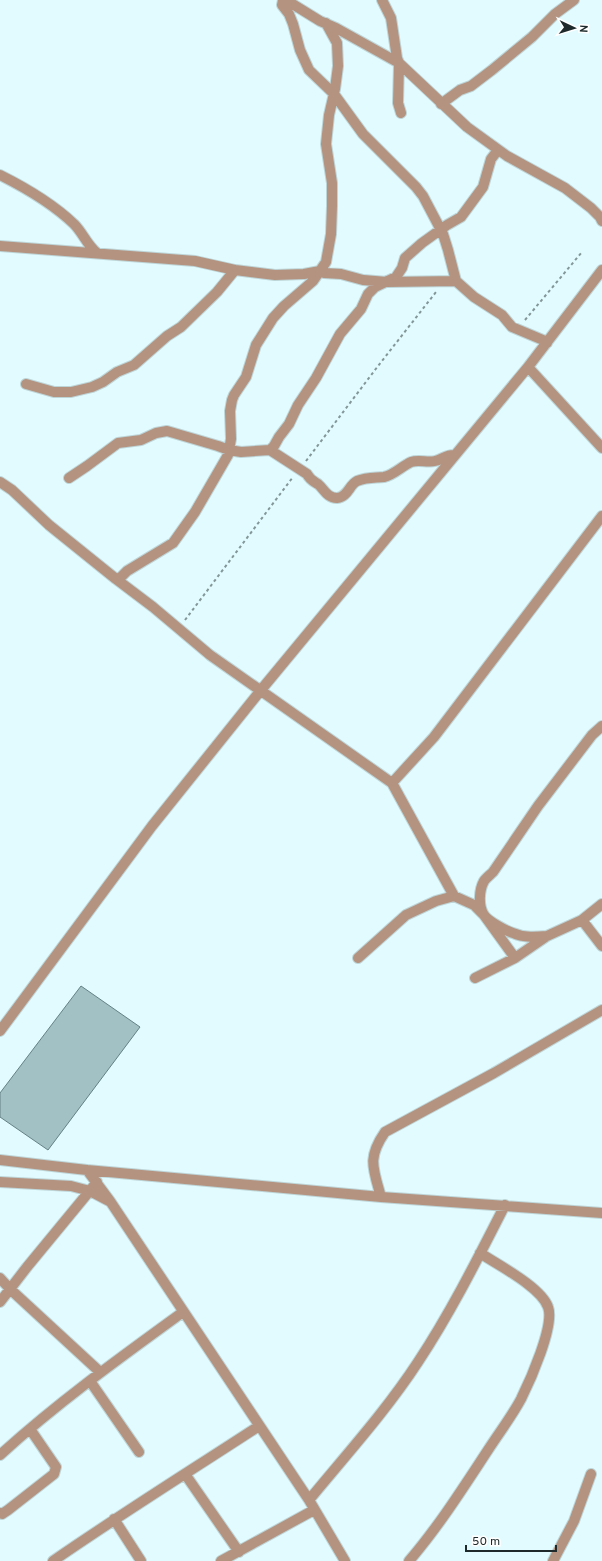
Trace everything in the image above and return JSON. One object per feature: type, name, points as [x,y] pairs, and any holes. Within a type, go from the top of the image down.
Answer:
[{"type":"street","points":[[547,342],[517,330],[508,324],[502,314],[474,297],[456,281],[447,244],[423,196],[416,187],[359,130],[334,94],[313,74],[304,60],[289,14],[282,5],[284,0],[302,5],[326,23],[399,63],[467,127],[507,156],[565,188],[592,208],[602,221]]},
{"type":"street","points":[[382,0],[391,18],[399,63],[398,103],[401,113]]},
{"type":"street","points":[[441,104],[460,90],[471,86],[497,66],[532,37],[551,18],[574,0]]},
{"type":"street","points":[[116,579],[173,543],[198,507],[223,465],[231,434],[230,411],[232,400],[234,394],[246,377],[256,345],[273,318],[284,306],[313,281],[326,262],[331,234],[332,183],[326,144],[329,116],[338,72],[337,43],[326,23]]},
{"type":"street","points":[[270,450],[289,424],[298,405],[316,378],[340,334],[361,309],[372,290],[375,287],[396,277],[402,268],[405,258],[431,236],[462,218],[483,186],[491,159],[498,150]]},
{"type":"street","points":[[0,175],[22,186],[64,215],[81,232],[96,253]]},
{"type":"street","points":[[0,246],[195,261],[235,270],[281,276],[320,271],[324,273],[341,274],[363,280],[387,282],[456,281]]},
{"type":"street","points":[[26,384],[54,392],[71,392],[92,387],[103,382],[117,372],[134,365],[167,336],[182,327],[217,292],[235,270]]},
{"type":"street","points":[[0,1031],[152,826],[261,690],[528,367],[602,270]]},
{"type":"street","points":[[528,367],[602,448]]},
{"type":"street","points":[[69,478],[118,443],[124,441],[141,440],[156,433],[167,432],[228,450],[241,452],[270,450],[307,474],[309,479],[319,485],[326,493],[336,498],[342,497],[347,493],[353,483],[358,481],[374,476],[386,477],[406,464],[417,460],[435,461],[451,454],[455,455]]},
{"type":"street","points":[[0,482],[12,490],[50,525],[153,607],[210,655],[392,783],[454,896],[474,905],[484,915],[513,934],[530,937],[547,936]]},
{"type":"street","points":[[392,783],[434,737],[602,516]]},
{"type":"street","points":[[515,958],[484,915],[480,903],[480,892],[484,881],[493,872],[538,806],[592,735],[602,726]]},
{"type":"street","points":[[358,958],[406,916],[436,901],[454,896]]},
{"type":"street","points":[[475,978],[515,958],[547,936],[582,920],[602,904]]},
{"type":"street","points":[[582,920],[602,946]]},
{"type":"street","points":[[381,1197],[372,1157],[377,1144],[385,1132],[494,1073],[602,1010]]},
{"type":"street","points":[[0,1160],[88,1170],[381,1197],[602,1213]]},
{"type":"street","points":[[88,1170],[309,1500],[345,1561]]},
{"type":"street","points":[[0,1182],[71,1186],[90,1191],[110,1201]]},
{"type":"street","points":[[0,1302],[97,1182]]},
{"type":"street","points":[[309,1500],[383,1410],[418,1362],[448,1313],[505,1205]]},
{"type":"street","points":[[409,1561],[432,1534],[521,1399],[533,1372],[550,1319],[549,1308],[543,1297],[533,1288],[480,1253]]},
{"type":"street","points":[[0,1278],[100,1372]]},
{"type":"street","points":[[0,1455],[100,1372],[183,1312]]},
{"type":"street","points":[[90,1380],[140,1452]]},
{"type":"street","points":[[53,1561],[114,1519],[259,1426]]},
{"type":"street","points":[[0,1513],[2,1514],[8,1510],[54,1474],[56,1467],[30,1429]]},
{"type":"street","points":[[185,1474],[239,1552]]},
{"type":"street","points":[[553,1561],[574,1521],[592,1474]]},
{"type":"street","points":[[221,1561],[314,1510]]},
{"type":"street","points":[[114,1519],[141,1561]]},
{"type":"path","points":[[517,330],[582,252]]},
{"type":"path","points":[[302,466],[378,366],[445,282]]},
{"type":"path","points":[[178,629],[297,472]]},
{"type":"building","points":[[81,986],[140,1027],[48,1150],[0,1117],[0,1093]]}]
